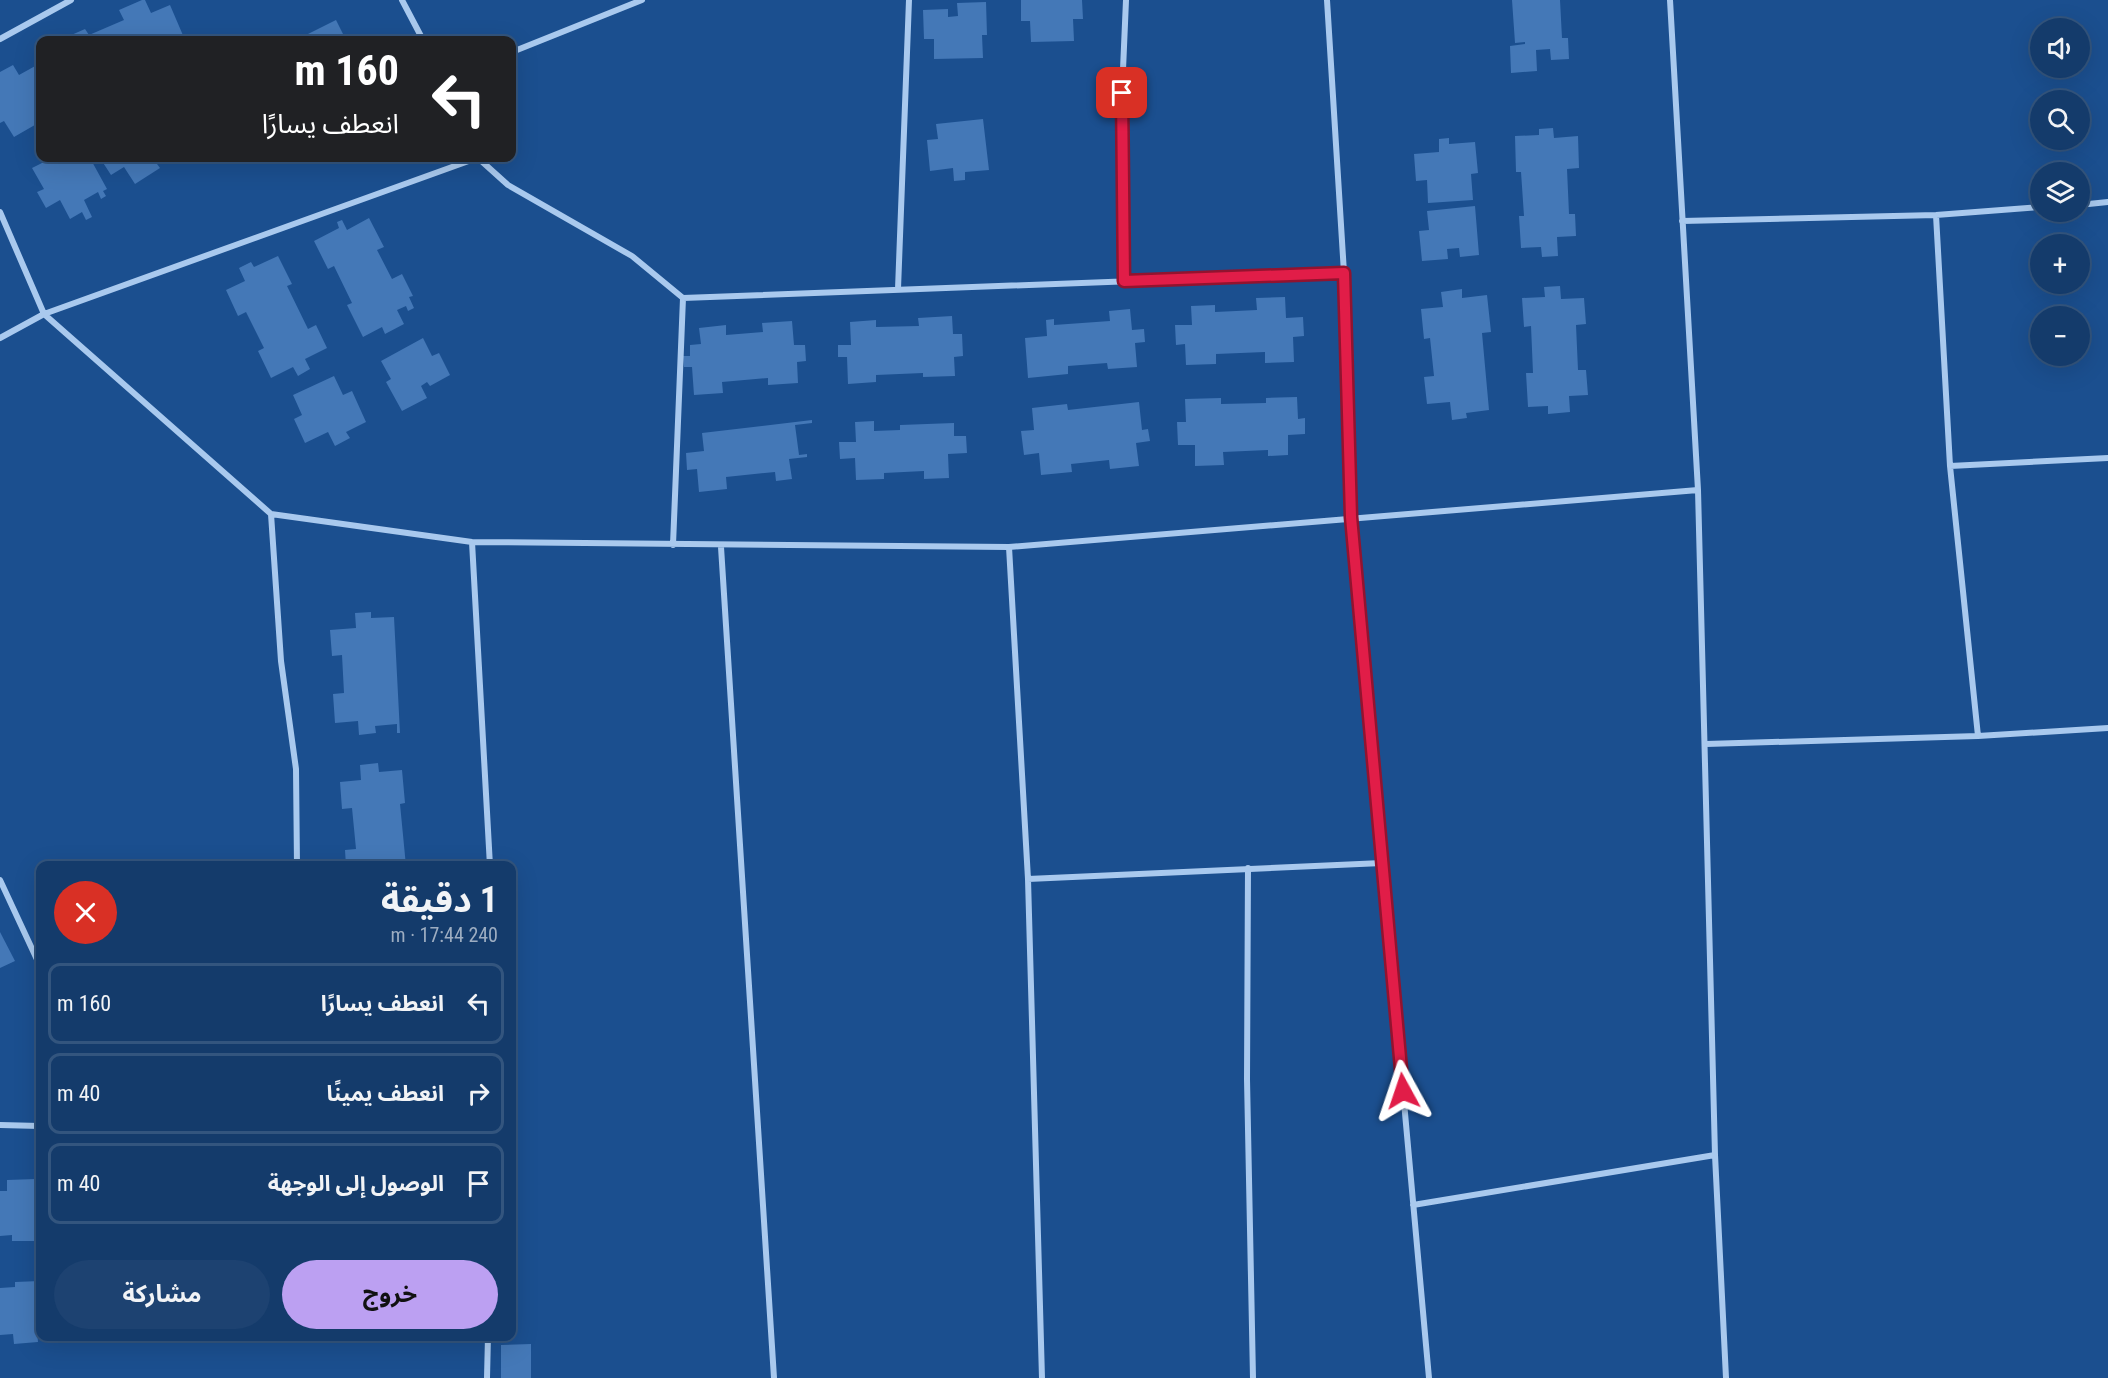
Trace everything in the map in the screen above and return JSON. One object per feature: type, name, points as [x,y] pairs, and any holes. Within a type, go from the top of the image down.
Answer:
[{"type":"street","points":[[0,39],[71,0]]},
{"type":"street","points":[[402,0],[421,36]]},
{"type":"street","points":[[516,50],[642,0]]},
{"type":"street","points":[[898,289],[909,0]]},
{"type":"street","points":[[1124,281],[1122,93],[1126,0]]},
{"type":"street","points":[[1327,0],[1344,273],[1351,517],[1429,1378]]},
{"type":"street","points":[[1670,0],[1698,490],[1715,1155],[1726,1378]]},
{"type":"street","points":[[0,338],[44,314],[466,162]]},
{"type":"street","points":[[482,162],[508,185],[632,256],[683,298],[1344,273]]},
{"type":"street","points":[[2090,203],[2108,202]]},
{"type":"street","points":[[1682,221],[1936,215],[2030,208]]},
{"type":"street","points":[[0,212],[44,314],[271,514],[472,542],[721,547],[1009,547],[1698,490]]},
{"type":"street","points":[[1936,215],[1950,466],[1978,736]]},
{"type":"street","points":[[673,545],[683,298]]},
{"type":"street","points":[[1950,466],[2108,458]]},
{"type":"street","points":[[271,514],[281,661],[296,769],[297,861]]},
{"type":"street","points":[[472,542],[489,861]]},
{"type":"street","points":[[721,547],[774,1378]]},
{"type":"street","points":[[1009,547],[1028,879],[1042,1378]]},
{"type":"street","points":[[1706,744],[1978,736],[2108,728]]},
{"type":"street","points":[[1028,879],[1382,862]]},
{"type":"street","points":[[1248,868],[1247,1079],[1253,1378]]},
{"type":"street","points":[[0,880],[36,957]]},
{"type":"street","points":[[0,1125],[36,1126]]},
{"type":"street","points":[[1413,1205],[1715,1155]]},
{"type":"street","points":[[487,1378],[488,1341]]},
{"type":"building","points":[[142,0],[145,0],[151,13],[170,5],[183,36],[69,36],[85,29],[89,35],[124,20],[119,10]]},
{"type":"building","points":[[1021,0],[1082,0],[1083,19],[1073,19],[1074,41],[1031,42],[1030,21],[1021,21]]},
{"type":"building","points":[[1512,0],[1560,0],[1562,38],[1568,38],[1569,59],[1551,60],[1550,49],[1536,50],[1537,71],[1511,73],[1510,46],[1525,44],[1525,42],[1515,43]]},
{"type":"building","points":[[986,2],[987,35],[982,35],[983,58],[934,59],[934,39],[924,39],[923,10],[948,9],[948,17],[958,16],[957,3]]},
{"type":"building","points":[[336,20],[344,36],[304,36]]},
{"type":"building","points":[[13,65],[19,75],[36,66],[36,124],[14,137],[4,121],[0,123],[0,72]]},
{"type":"building","points":[[983,119],[989,170],[965,172],[965,180],[954,181],[953,168],[930,171],[927,140],[938,139],[936,124]]},
{"type":"building","points":[[1553,128],[1554,138],[1578,136],[1579,168],[1567,169],[1569,214],[1575,214],[1576,236],[1557,237],[1558,256],[1542,257],[1541,247],[1521,248],[1519,216],[1524,216],[1521,172],[1516,172],[1515,136],[1539,135],[1539,129]]},
{"type":"building","points":[[1449,138],[1449,144],[1475,142],[1478,173],[1471,174],[1473,200],[1428,203],[1427,180],[1416,181],[1414,154],[1439,152],[1439,139]]},
{"type":"building","points":[[44,162],[92,162],[107,189],[103,191],[106,196],[101,199],[98,192],[84,200],[92,217],[86,220],[82,212],[70,219],[60,200],[46,208],[37,192],[44,189],[32,168]]},
{"type":"building","points":[[103,162],[161,162],[157,164],[160,168],[135,184],[124,167],[111,175]]},
{"type":"building","points":[[1475,206],[1479,255],[1460,257],[1459,248],[1447,249],[1448,259],[1422,261],[1419,231],[1429,230],[1427,211]]},
{"type":"building","points":[[369,218],[384,247],[377,250],[392,279],[402,274],[413,296],[409,297],[414,308],[408,311],[406,306],[397,310],[404,324],[385,334],[382,327],[363,337],[347,305],[352,303],[334,266],[328,269],[314,241],[339,228],[337,222],[342,220],[347,230]]},
{"type":"building","points":[[278,256],[292,284],[287,286],[308,329],[316,325],[327,348],[305,359],[310,369],[298,376],[293,367],[271,378],[258,351],[264,348],[246,312],[238,316],[226,290],[245,281],[239,268],[251,262],[254,267]]},
{"type":"building","points":[[1560,286],[1561,299],[1584,298],[1586,324],[1576,325],[1578,370],[1586,370],[1588,395],[1569,396],[1570,412],[1548,414],[1548,406],[1528,407],[1526,373],[1533,373],[1531,326],[1524,327],[1522,298],[1545,297],[1544,287]]},
{"type":"building","points":[[1462,289],[1462,298],[1487,295],[1491,332],[1482,333],[1489,410],[1466,413],[1467,418],[1452,420],[1450,402],[1427,404],[1424,377],[1434,376],[1430,338],[1424,339],[1421,309],[1443,307],[1441,292]]},
{"type":"building","points":[[1285,297],[1286,318],[1303,317],[1304,336],[1293,337],[1294,362],[1265,363],[1265,352],[1216,354],[1216,364],[1186,365],[1185,344],[1176,345],[1175,325],[1192,325],[1191,306],[1215,305],[1215,312],[1257,310],[1256,298]]},
{"type":"building","points":[[1130,309],[1132,330],[1144,329],[1145,342],[1135,343],[1137,367],[1108,369],[1107,363],[1068,366],[1068,374],[1028,378],[1025,338],[1047,336],[1046,320],[1054,319],[1054,325],[1110,321],[1109,311]]},
{"type":"building","points":[[952,316],[953,334],[962,334],[963,356],[954,357],[955,376],[923,377],[923,373],[876,375],[876,382],[848,384],[847,357],[838,357],[838,345],[851,345],[850,322],[876,320],[876,327],[919,326],[918,318]]},
{"type":"building","points":[[792,321],[794,345],[805,345],[806,361],[797,362],[798,383],[768,385],[768,378],[722,382],[723,393],[694,395],[692,367],[684,367],[683,356],[690,356],[690,345],[701,344],[699,328],[726,325],[726,335],[763,332],[762,323]]},
{"type":"building","points":[[423,338],[432,356],[439,353],[450,375],[430,386],[427,382],[421,386],[427,398],[402,411],[386,382],[391,379],[381,361]]},
{"type":"building","points":[[334,376],[343,395],[352,391],[366,422],[346,432],[350,438],[335,446],[328,432],[305,443],[294,419],[302,415],[293,395]]},
{"type":"building","points":[[1297,397],[1298,419],[1305,418],[1305,434],[1288,435],[1288,455],[1268,456],[1268,450],[1223,452],[1224,465],[1195,466],[1195,445],[1178,445],[1177,422],[1186,422],[1185,399],[1221,398],[1221,404],[1266,403],[1266,398]]},
{"type":"building","points":[[1139,402],[1142,430],[1148,429],[1150,441],[1136,443],[1139,466],[1110,469],[1109,460],[1071,464],[1072,472],[1041,475],[1039,453],[1024,455],[1021,431],[1034,430],[1032,408],[1067,404],[1068,410]]},
{"type":"building","points":[[812,420],[812,423],[795,425],[799,455],[807,454],[807,457],[789,459],[792,479],[776,481],[775,472],[726,477],[727,489],[699,492],[697,469],[687,470],[686,453],[704,451],[702,433]]},
{"type":"building","points":[[874,421],[874,431],[900,430],[900,425],[954,423],[954,436],[966,436],[967,453],[948,454],[949,478],[924,479],[924,471],[884,473],[884,479],[856,480],[855,458],[840,459],[839,442],[856,442],[855,422]]},
{"type":"building","points":[[371,612],[371,618],[394,617],[400,733],[397,733],[397,724],[375,726],[376,733],[359,735],[358,721],[335,723],[333,694],[344,693],[342,655],[332,656],[330,630],[356,628],[355,613]]},
{"type":"building","points":[[378,763],[379,772],[402,770],[405,803],[400,804],[406,861],[346,861],[345,850],[356,849],[352,808],[342,809],[340,782],[361,780],[360,765]]},
{"type":"building","points":[[0,932],[15,961],[0,968]]},
{"type":"building","points":[[36,1179],[36,1241],[12,1241],[12,1235],[0,1236],[0,1191],[7,1191],[7,1180]]},
{"type":"building","points":[[36,1281],[36,1341],[38,1342],[14,1344],[13,1334],[0,1335],[0,1288],[15,1287],[15,1282]]},
{"type":"building","points":[[531,1344],[531,1378],[501,1378],[501,1345]]},
{"type":"route","points":[[1122,93],[1124,281],[1344,273],[1351,517],[1403,1091]]}]
